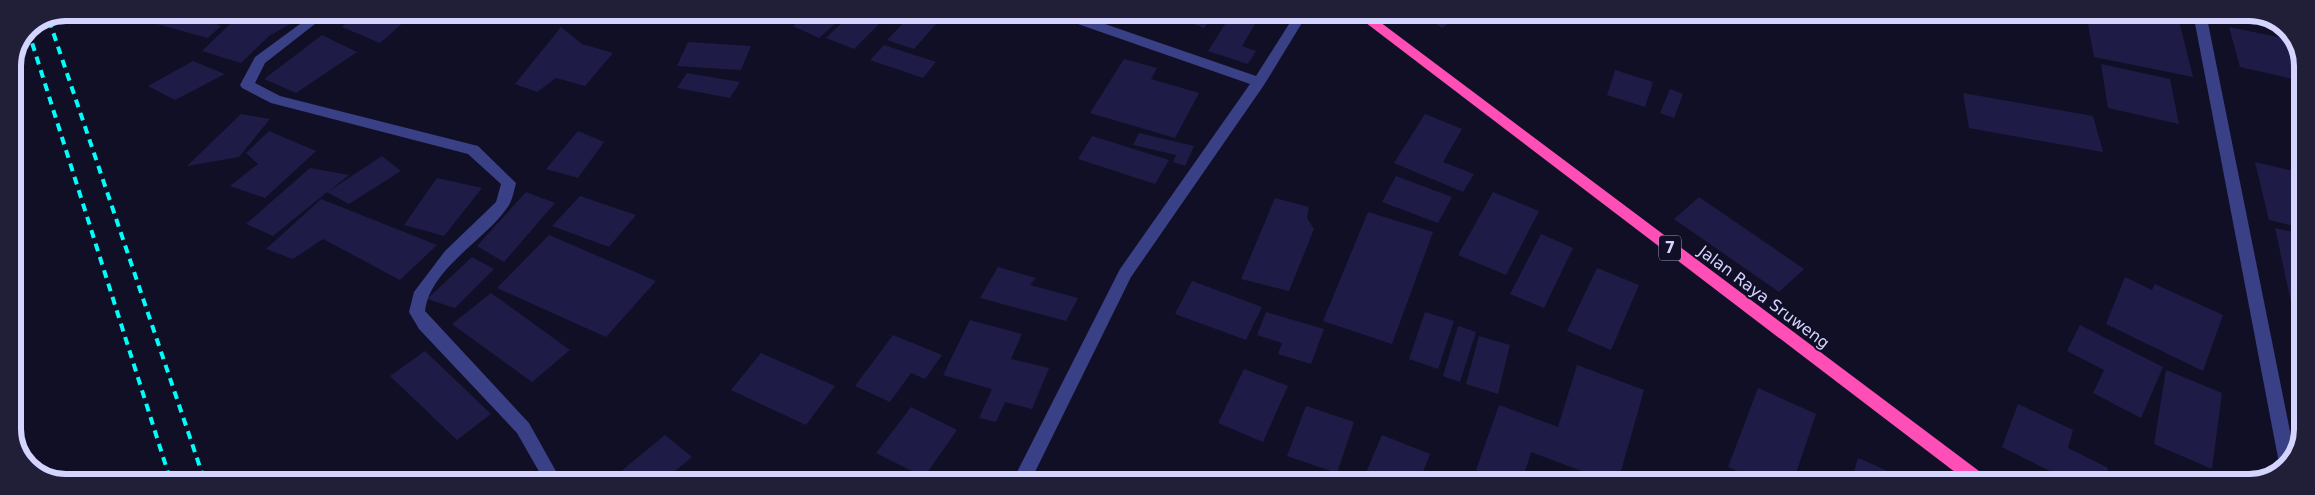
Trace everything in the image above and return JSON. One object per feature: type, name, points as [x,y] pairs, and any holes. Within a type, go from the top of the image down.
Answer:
[{"type":"highway","name":"Jalan Raya Sruweng","points":[[1370,21],[1970,474]]},
{"type":"street","points":[[312,21],[260,60],[247,85],[276,100],[473,150],[508,183],[502,205],[450,255],[419,296],[417,312],[425,324],[523,428],[549,474]]},
{"type":"street","points":[[1083,21],[1259,82]]},
{"type":"street","points":[[1025,474],[1125,273],[1259,82],[1297,21]]},
{"type":"street","points":[[2200,21],[2286,454]]},
{"type":"building","points":[[155,21],[209,21],[221,26],[208,38],[153,23]]},
{"type":"building","points":[[225,21],[295,21],[269,36],[241,63],[202,51],[231,23]]},
{"type":"building","points":[[348,21],[405,21],[380,43],[342,27]]},
{"type":"building","points":[[799,21],[838,21],[819,38],[793,26]]},
{"type":"building","points":[[844,21],[881,22],[854,49],[826,38]]},
{"type":"building","points":[[905,21],[939,21],[914,49],[887,40]]},
{"type":"building","points":[[1186,21],[1210,21],[1204,28]]},
{"type":"building","points":[[1227,21],[1257,21],[1242,46],[1256,51],[1248,64],[1208,51]]},
{"type":"building","points":[[1432,21],[1452,21],[1442,28]]},
{"type":"building","points":[[2087,21],[2179,21],[2193,77],[2094,57]]},
{"type":"building","points":[[561,27],[582,44],[613,53],[585,86],[556,78],[537,92],[515,84]]},
{"type":"building","points":[[2229,27],[2284,38],[2293,58],[2294,79],[2240,67]]},
{"type":"building","points":[[322,35],[357,52],[296,93],[264,79]]},
{"type":"building","points":[[688,42],[751,46],[741,70],[677,66]]},
{"type":"building","points":[[884,45],[936,62],[923,78],[870,60]]},
{"type":"building","points":[[1124,59],[1157,68],[1151,79],[1199,93],[1175,138],[1090,113]]},
{"type":"building","points":[[193,61],[225,74],[175,100],[148,86]]},
{"type":"building","points":[[2101,64],[2170,79],[2179,124],[2108,108]]},
{"type":"building","points":[[1615,70],[1653,82],[1645,107],[1607,95]]},
{"type":"building","points":[[687,73],[740,82],[730,98],[677,88]]},
{"type":"building","points":[[1670,89],[1683,94],[1674,118],[1660,113]]},
{"type":"building","points":[[1963,93],[2093,116],[2103,152],[1969,128]]},
{"type":"building","points":[[241,114],[270,119],[239,157],[187,166]]},
{"type":"building","points":[[1425,114],[1462,129],[1443,162],[1474,174],[1463,192],[1394,163]]},
{"type":"building","points":[[269,131],[316,151],[265,198],[230,186],[258,164],[246,153]]},
{"type":"building","points":[[578,131],[604,142],[578,178],[546,169]]},
{"type":"building","points":[[1139,133],[1194,146],[1185,166],[1173,162],[1176,155],[1133,145]]},
{"type":"building","points":[[1092,136],[1169,160],[1155,184],[1078,159]]},
{"type":"building","points":[[382,156],[401,171],[349,204],[327,192],[273,236],[246,224],[310,168],[349,175],[329,191]]},
{"type":"building","points":[[2255,162],[2294,171],[2294,226],[2269,220]]},
{"type":"building","points":[[1396,176],[1452,197],[1438,223],[1382,202]]},
{"type":"building","points":[[437,178],[482,188],[444,236],[404,225]]},
{"type":"building","points":[[526,192],[555,203],[504,262],[477,246]]},
{"type":"building","points":[[1493,192],[1539,211],[1506,275],[1458,255]]},
{"type":"building","points":[[580,196],[636,215],[609,247],[552,226]]},
{"type":"building","points":[[1699,197],[1804,269],[1779,292],[1674,219]]},
{"type":"building","points":[[1275,198],[1309,207],[1307,218],[1314,229],[1289,291],[1241,279]]},
{"type":"building","points":[[321,199],[437,245],[400,280],[323,239],[293,259],[266,249]]},
{"type":"building","points":[[1368,212],[1433,232],[1392,344],[1323,321]]},
{"type":"building","points":[[2275,228],[2294,232],[2294,316]]},
{"type":"building","points":[[1541,234],[1573,248],[1544,308],[1510,294]]},
{"type":"building","points":[[549,235],[656,281],[606,337],[497,288]]},
{"type":"building","points":[[472,257],[494,269],[455,308],[427,299]]},
{"type":"building","points":[[998,267],[1036,278],[1030,285],[1078,298],[1066,321],[980,298]]},
{"type":"building","points":[[1597,268],[1639,285],[1611,350],[1567,331]]},
{"type":"building","points":[[2125,277],[2152,290],[2155,284],[2223,315],[2203,371],[2106,324]]},
{"type":"building","points":[[1192,281],[1262,307],[1246,340],[1175,314]]},
{"type":"building","points":[[491,293],[570,350],[532,382],[452,324]]},
{"type":"building","points":[[1266,312],[1324,329],[1311,364],[1278,354],[1282,343],[1257,335]]},
{"type":"building","points":[[1425,312],[1454,321],[1438,369],[1409,359]]},
{"type":"building","points":[[970,320],[1022,334],[1011,359],[1049,368],[1032,409],[1005,402],[996,422],[979,418],[992,389],[943,375]]},
{"type":"building","points":[[2080,325],[2163,367],[2141,418],[2093,393],[2104,370],[2067,351]]},
{"type":"building","points":[[1458,326],[1476,332],[1460,382],[1443,376]]},
{"type":"building","points":[[893,335],[942,355],[925,379],[911,373],[890,402],[855,386]]},
{"type":"building","points":[[1479,336],[1510,345],[1498,394],[1466,384]]},
{"type":"building","points":[[425,351],[491,414],[457,440],[390,376]]},
{"type":"building","points":[[761,353],[835,386],[806,425],[731,390]]},
{"type":"building","points":[[1577,365],[1644,390],[1620,474],[1590,474],[1531,452],[1524,474],[1486,474],[1476,470],[1499,405],[1558,427]]},
{"type":"building","points":[[1244,369],[1288,386],[1263,442],[1218,423]]},
{"type":"building","points":[[2166,370],[2222,393],[2212,469],[2154,444]]},
{"type":"building","points":[[1758,388],[1816,414],[1796,474],[1743,474],[1728,467]]},
{"type":"building","points":[[2018,404],[2073,430],[2068,448],[2108,468],[2106,474],[2056,474],[2002,447]]},
{"type":"building","points":[[1306,406],[1354,422],[1337,473],[1287,456]]},
{"type":"building","points":[[911,407],[957,430],[926,474],[918,474],[876,453]]},
{"type":"building","points":[[665,435],[692,457],[672,474],[618,474]]},
{"type":"building","points":[[1382,435],[1430,454],[1422,474],[1365,474]]},
{"type":"building","points":[[1858,458],[1886,470],[1885,474],[1853,474]]},
{"type":"railway","points":[[51,24],[202,474]]},
{"type":"railway","points":[[31,39],[168,474]]}]
